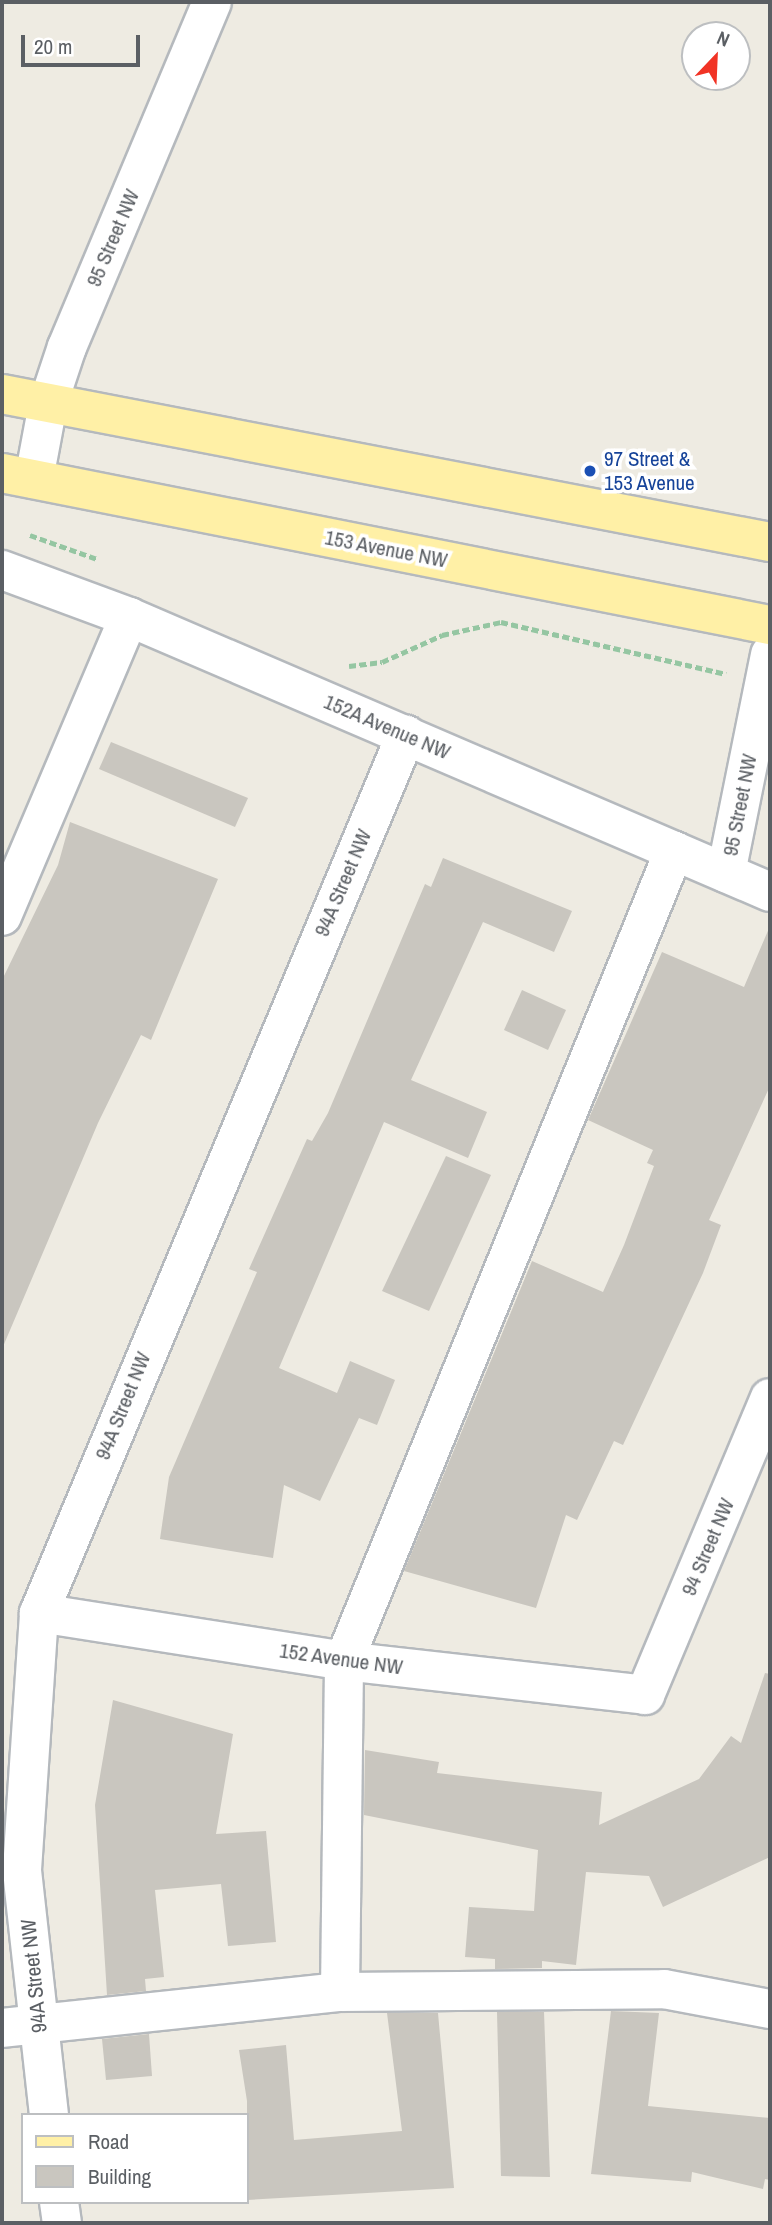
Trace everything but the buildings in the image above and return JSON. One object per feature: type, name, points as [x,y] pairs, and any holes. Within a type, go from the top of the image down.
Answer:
[{"type":"main road","points":[[2,394],[770,542]]},
{"type":"main road","name":"153 Avenue NW","points":[[18,476],[770,625]]},
{"type":"street","name":"95 Street NW","points":[[18,476],[212,2]]},
{"type":"street","name":"152A Avenue NW","points":[[2,570],[129,617],[770,892]]},
{"type":"street","points":[[2,916],[129,617]]},
{"type":"street","name":"95 Street NW","points":[[726,873],[770,653]]},
{"type":"street","name":"94A Street NW","points":[[50,2113],[22,1870],[39,1613],[406,735]]},
{"type":"street","points":[[340,1992],[344,1661],[674,851]]},
{"type":"street","name":"94 Street NW","points":[[645,1695],[770,1398]]},
{"type":"street","name":"152 Avenue NW","points":[[39,1613],[344,1661],[645,1695]]},
{"type":"street","points":[[2,2028],[340,1992],[664,1989],[770,2009]]},
{"type":"street","points":[[60,2204],[62,2223]]},
{"type":"path","points":[[26,534],[101,561]]},
{"type":"path","points":[[335,664],[382,662],[442,635],[500,622],[732,676]]},
{"type":"place","name":"97 Street & 153 Avenue","points":[[590,471]]}]
